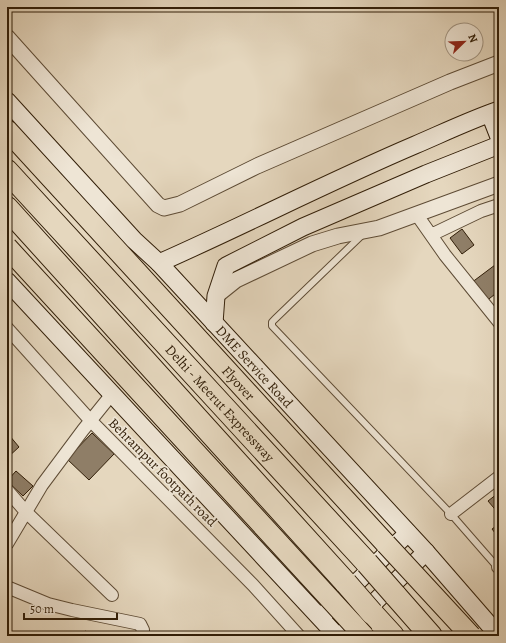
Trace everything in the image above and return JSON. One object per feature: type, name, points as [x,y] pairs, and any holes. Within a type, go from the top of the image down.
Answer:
[{"type":"highway","name":"Flyover","points":[[7,130],[471,636]]},
{"type":"highway","name":"Delhi - Meerut Expressway","points":[[7,172],[366,563],[431,636]]},
{"type":"highway","name":"Delhi - Meerut Expressway","points":[[7,208],[393,636]]},
{"type":"highway","points":[[7,247],[364,636]]},
{"type":"main road","name":"DME Service Road","points":[[7,101],[134,240],[159,263],[426,552],[499,636]]},
{"type":"main road","points":[[159,263],[238,228],[365,166],[494,112],[499,137]]},
{"type":"main road","points":[[214,323],[216,296],[226,266],[245,255],[355,204],[499,145]]},
{"type":"main road","points":[[7,281],[339,636],[426,552]]},
{"type":"main road","points":[[321,618],[408,533]]},
{"type":"street","points":[[7,37],[158,205],[164,208],[180,204],[257,166],[450,82],[499,63]]},
{"type":"street","points":[[216,296],[230,284],[242,277],[312,244],[379,228],[499,184]]},
{"type":"street","points":[[431,235],[481,211],[499,205]]},
{"type":"street","points":[[417,215],[499,322]]},
{"type":"street","name":"Behrampur footpath road","points":[[7,328],[90,420],[253,585],[299,636]]},
{"type":"street","points":[[7,544],[42,485],[90,420],[112,394]]},
{"type":"street","points":[[451,514],[499,477]]},
{"type":"street","points":[[7,490],[26,512],[112,595]]},
{"type":"street","points":[[7,587],[48,604],[140,624],[143,630],[143,636]]},
{"type":"lane","points":[[367,230],[304,288],[275,318],[272,322],[272,326],[451,514],[499,568]]},
{"type":"building","points":[[462,229],[474,245],[462,254],[450,238]]},
{"type":"building","points":[[499,262],[499,291],[485,302],[471,283]]},
{"type":"building","points":[[92,433],[114,454],[89,480],[67,459]]},
{"type":"building","points":[[9,435],[19,447],[7,458],[7,436]]},
{"type":"building","points":[[16,471],[33,486],[23,496],[7,481]]},
{"type":"building","points":[[497,494],[499,497],[499,514],[488,501]]},
{"type":"building","points":[[499,524],[499,538],[492,529]]},
{"type":"building","points":[[85,631],[95,635],[95,636],[83,636]]}]
